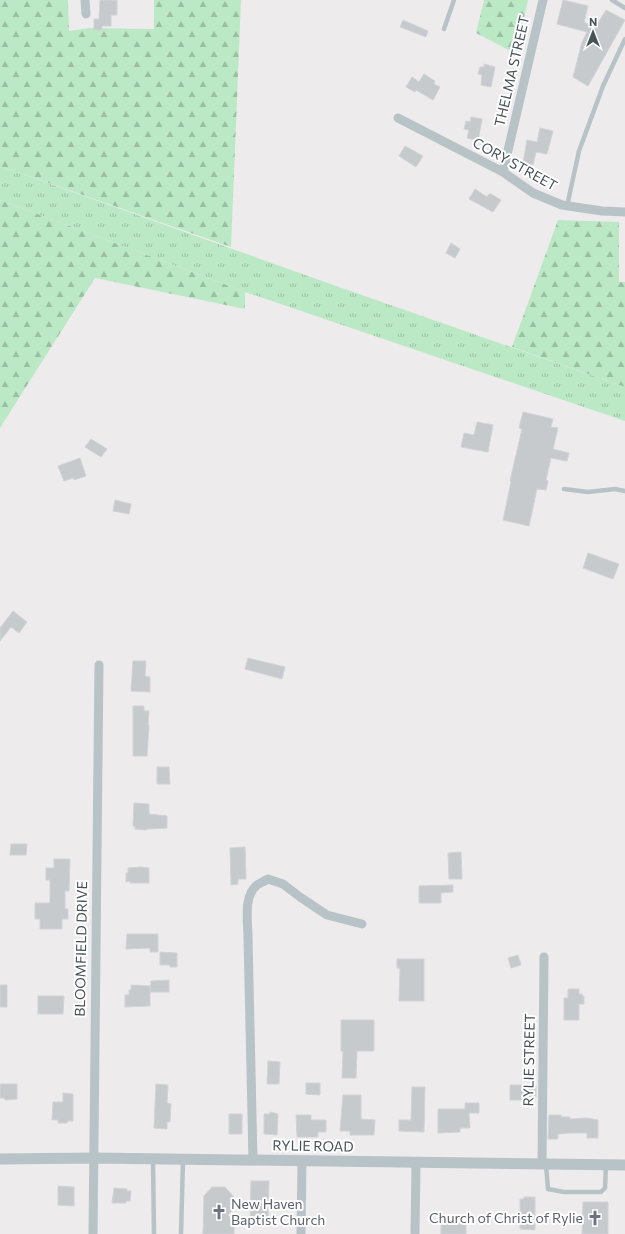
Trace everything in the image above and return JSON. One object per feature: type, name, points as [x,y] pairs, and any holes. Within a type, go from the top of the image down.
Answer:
[{"type":"street","points":[[85,0],[86,14]]},
{"type":"street","name":"THELMA STREET","points":[[503,172],[543,0]]},
{"type":"street","name":"CORY STREET","points":[[398,118],[503,172],[533,194],[567,206],[602,211],[625,212]]},
{"type":"street","name":"BLOOMFIELD DRIVE","points":[[93,1234],[99,665]]},
{"type":"street","points":[[253,1160],[248,937],[248,902],[251,893],[256,885],[268,879],[283,884],[327,915],[362,924]]},
{"type":"street","name":"RYLIE STREET","points":[[544,957],[544,1163]]},
{"type":"street","name":"RYLIE ROAD","points":[[0,1159],[93,1158],[625,1165]]},
{"type":"street","points":[[302,1161],[302,1234]]},
{"type":"street","points":[[415,1234],[416,1163]]},
{"type":"lane","points":[[444,29],[454,0]]},
{"type":"lane","points":[[612,0],[625,8]]},
{"type":"lane","points":[[567,206],[579,151],[603,86],[625,39]]},
{"type":"lane","points":[[564,490],[588,492],[615,490],[625,491]]},
{"type":"lane","points":[[153,1159],[154,1234]]},
{"type":"lane","points":[[181,1234],[183,1159]]},
{"type":"lane","points":[[544,1163],[548,1190],[564,1192],[601,1192],[605,1188],[606,1164]]},
{"type":"green space","points":[[0,0],[68,0],[69,31],[89,28],[154,29],[154,0],[241,0],[231,247],[0,166]]},
{"type":"green space","points":[[484,0],[528,0],[516,54],[476,33]]},
{"type":"green space","points":[[0,166],[625,387],[625,421],[245,292],[0,200]]},
{"type":"green space","points":[[0,200],[245,292],[245,309],[95,278],[0,428]]},
{"type":"green space","points":[[558,220],[619,222],[619,282],[625,282],[625,387],[512,347]]},
{"type":"building","points":[[100,0],[117,0],[117,15],[111,15],[111,26],[102,26],[102,30],[94,30],[94,19],[99,19]]},
{"type":"building","points":[[563,0],[588,6],[584,22],[595,28],[606,10],[625,20],[588,86],[573,77],[582,42],[587,32],[557,24]]},
{"type":"building","points":[[403,20],[428,31],[426,37],[400,27]]},
{"type":"building","points":[[484,64],[495,67],[491,87],[481,85],[482,75],[478,74],[480,67],[484,67]]},
{"type":"building","points":[[424,74],[435,81],[434,84],[440,87],[433,100],[416,90],[415,92],[406,87],[412,77],[419,82]]},
{"type":"building","points":[[471,117],[482,119],[478,141],[467,138],[469,130],[464,129],[466,121],[470,122]]},
{"type":"building","points":[[540,128],[553,131],[547,154],[536,152],[533,165],[523,163],[527,140],[537,142]]},
{"type":"building","points":[[405,146],[423,156],[416,167],[399,156]]},
{"type":"building","points":[[475,189],[487,197],[491,194],[501,200],[493,212],[469,199]]},
{"type":"building","points":[[451,243],[460,249],[455,258],[446,253]]},
{"type":"building","points":[[523,412],[553,419],[551,427],[558,428],[553,449],[569,453],[567,461],[551,458],[546,480],[548,481],[546,490],[537,489],[529,526],[503,520],[522,429],[519,428]]},
{"type":"building","points":[[477,422],[493,425],[488,452],[461,447],[464,433],[474,435]]},
{"type":"building","points":[[91,439],[107,449],[101,457],[85,447]]},
{"type":"building","points":[[80,458],[86,476],[74,480],[73,478],[64,481],[58,466]]},
{"type":"building","points":[[115,500],[131,504],[129,514],[113,511]]},
{"type":"building","points":[[588,553],[619,564],[613,579],[583,568]]},
{"type":"building","points":[[13,611],[27,622],[19,633],[11,627],[0,641],[0,628]]},
{"type":"building","points":[[248,658],[285,667],[282,679],[245,669]]},
{"type":"building","points":[[133,661],[146,661],[145,676],[150,677],[150,692],[131,691]]},
{"type":"building","points":[[133,706],[144,706],[144,711],[149,711],[147,756],[133,756]]},
{"type":"building","points":[[157,767],[169,767],[170,784],[157,784]]},
{"type":"building","points":[[134,803],[149,804],[149,814],[167,816],[167,828],[146,830],[135,829],[135,826],[133,826]]},
{"type":"building","points":[[11,844],[27,844],[26,855],[10,855]]},
{"type":"building","points":[[245,847],[246,879],[238,879],[238,884],[231,885],[230,848]]},
{"type":"building","points":[[461,852],[462,879],[449,879],[448,853]]},
{"type":"building","points":[[54,859],[70,859],[69,891],[65,891],[65,909],[68,909],[68,919],[62,919],[62,929],[40,929],[40,919],[35,919],[35,903],[50,903],[50,880],[46,880],[46,868],[54,868]]},
{"type":"building","points":[[128,868],[149,868],[149,883],[126,882],[126,873],[128,873]]},
{"type":"building","points":[[453,885],[453,892],[441,893],[441,903],[419,903],[419,886]]},
{"type":"building","points":[[127,934],[158,934],[158,952],[150,952],[150,948],[126,949]]},
{"type":"building","points":[[160,952],[177,953],[177,967],[160,965]]},
{"type":"building","points":[[518,955],[521,965],[511,968],[508,958]]},
{"type":"building","points":[[397,959],[424,959],[424,1001],[399,1001],[400,968],[397,968]]},
{"type":"building","points":[[169,980],[169,992],[150,992],[151,981]]},
{"type":"building","points":[[0,985],[7,985],[7,1007],[0,1007]]},
{"type":"building","points":[[131,985],[150,986],[150,1006],[125,1007],[125,995],[129,995]]},
{"type":"building","points":[[568,989],[579,989],[579,994],[584,996],[584,1004],[579,1004],[579,1020],[564,1020],[564,998],[568,998]]},
{"type":"building","points":[[38,996],[64,996],[63,1014],[38,1014]]},
{"type":"building","points":[[341,1020],[374,1020],[374,1051],[357,1051],[356,1078],[342,1078],[343,1051],[341,1051]]},
{"type":"building","points":[[268,1061],[280,1062],[279,1084],[267,1084]]},
{"type":"building","points":[[306,1083],[320,1083],[320,1095],[306,1094]]},
{"type":"building","points":[[0,1084],[17,1084],[17,1099],[5,1100],[4,1098],[0,1098]]},
{"type":"building","points":[[156,1084],[168,1085],[167,1103],[171,1104],[170,1122],[167,1122],[167,1129],[154,1128]]},
{"type":"building","points":[[510,1085],[536,1085],[536,1097],[525,1097],[525,1100],[510,1100]]},
{"type":"building","points":[[412,1087],[425,1087],[424,1132],[399,1131],[399,1120],[411,1120]]},
{"type":"building","points":[[63,1093],[73,1094],[73,1121],[58,1123],[58,1120],[52,1120],[53,1102],[63,1102]]},
{"type":"building","points":[[343,1095],[361,1095],[361,1119],[375,1120],[374,1135],[350,1135],[350,1131],[340,1131]]},
{"type":"building","points":[[465,1103],[479,1103],[479,1113],[469,1113],[470,1128],[460,1128],[460,1132],[438,1133],[438,1109],[465,1109]]},
{"type":"building","points":[[270,1112],[278,1114],[277,1135],[264,1134],[264,1114],[270,1114]]},
{"type":"building","points":[[229,1114],[242,1114],[242,1134],[229,1134]]},
{"type":"building","points":[[296,1115],[311,1115],[311,1120],[326,1120],[326,1132],[318,1132],[318,1137],[297,1137]]},
{"type":"building","points":[[549,1115],[561,1115],[561,1117],[570,1117],[570,1119],[587,1118],[598,1120],[598,1138],[587,1138],[587,1133],[570,1133],[558,1134],[558,1139],[548,1139]]},
{"type":"building","points":[[251,1181],[269,1181],[268,1223],[250,1223]]},
{"type":"building","points":[[58,1186],[74,1187],[74,1206],[58,1205]]},
{"type":"building","name":"New Haven Baptist Church","points":[[212,1187],[225,1187],[234,1197],[234,1209],[228,1215],[234,1222],[234,1234],[203,1234],[204,1196]]},
{"type":"building","points":[[114,1188],[127,1189],[127,1191],[131,1191],[130,1201],[126,1201],[126,1203],[112,1203]]},
{"type":"building","points":[[524,1197],[535,1197],[535,1230],[520,1229],[520,1199],[524,1199]]},
{"type":"building","name":"Church of Christ of Rylie","points":[[583,1202],[608,1202],[608,1234],[582,1234]]},
{"type":"building","points":[[441,1223],[466,1223],[466,1234],[441,1234]]},
{"type":"place","name":"New Haven Baptist Church","points":[[219,1212]]},
{"type":"place","name":"Church of Christ of Rylie","points":[[595,1218]]}]
